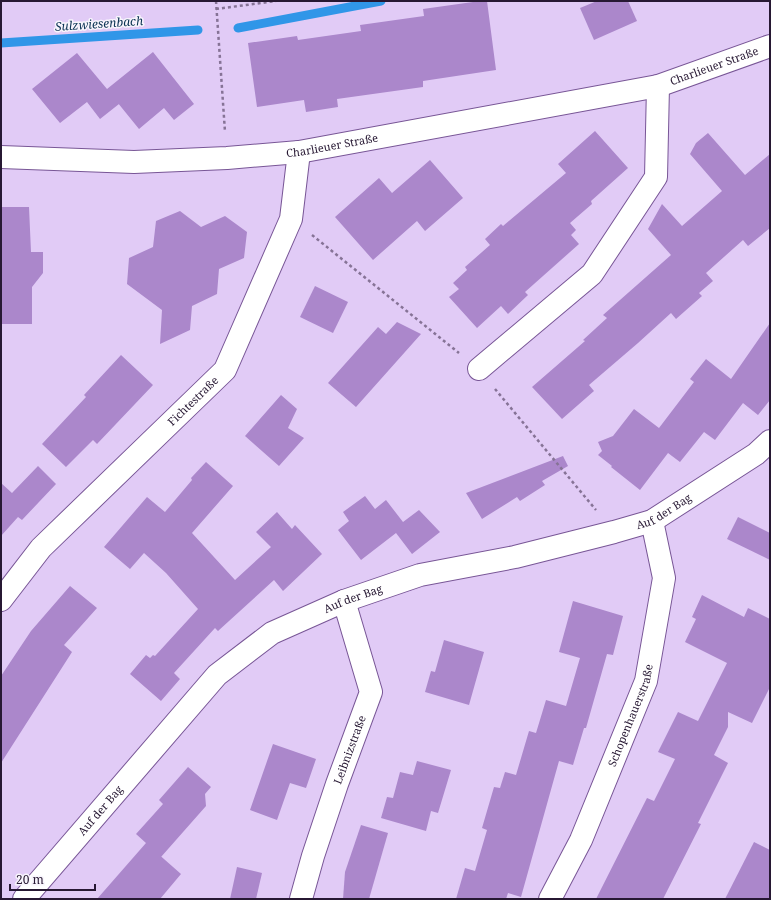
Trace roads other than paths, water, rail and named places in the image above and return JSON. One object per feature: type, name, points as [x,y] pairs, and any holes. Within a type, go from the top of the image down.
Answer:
[{"type":"street","name":"Charlieuer Straße","points":[[1,157],[134,162],[227,158],[299,152],[658,86],[770,46]]},
{"type":"street","name":"Charlieuer Straße","points":[[479,369],[592,274],[656,177],[658,86]]},
{"type":"street","name":"Fichtestraße","points":[[1,600],[41,548],[225,370],[290,218],[299,152]]},
{"type":"street","name":"Auf der Bag","points":[[24,899],[217,675],[272,632],[344,601],[420,575],[515,557],[652,521],[756,454],[770,441]]},
{"type":"street","name":"Schopenhauerstraße","points":[[550,899],[581,840],[646,681],[664,578],[652,521]]},
{"type":"street","name":"Leibnizstraße","points":[[301,899],[325,820],[371,692],[344,601]]},
{"type":"waterway","name":"Sulzwiesenbach","points":[[238,28],[381,1]]},
{"type":"waterway","name":"Sulzwiesenbach","points":[[1,43],[198,30]]}]
